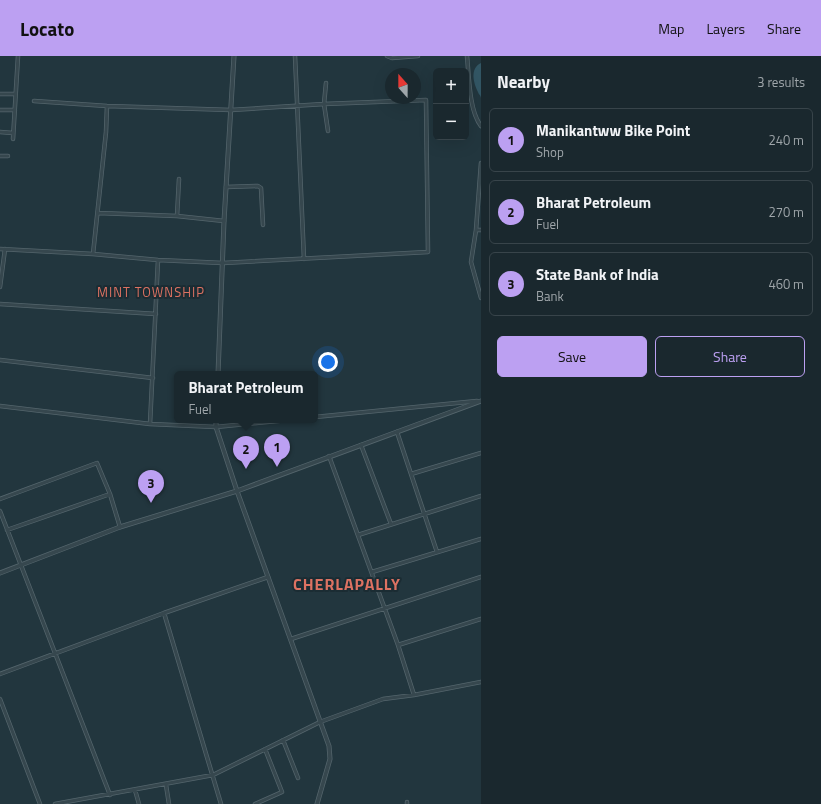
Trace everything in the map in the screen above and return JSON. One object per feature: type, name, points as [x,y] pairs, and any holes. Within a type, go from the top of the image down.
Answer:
[{"type":"street","points":[[12,139],[18,56]]},
{"type":"street","points":[[218,371],[224,221],[234,56]]},
{"type":"street","points":[[294,56],[298,106],[304,259]]},
{"type":"street","points":[[387,56],[392,58],[418,56]]},
{"type":"street","points":[[467,56],[471,96],[476,120],[481,126]]},
{"type":"street","points":[[326,83],[324,104],[328,131]]},
{"type":"street","points":[[0,94],[15,94]]},
{"type":"street","points":[[0,249],[223,263],[428,252],[426,100],[324,104],[231,110],[107,106],[34,101]]},
{"type":"street","points":[[93,254],[106,132],[107,106]]},
{"type":"street","points":[[0,110],[14,110]]},
{"type":"street","points":[[0,132],[13,133]]},
{"type":"street","points":[[0,156],[8,156]]},
{"type":"street","points":[[481,163],[476,230],[471,262],[481,298]]},
{"type":"street","points":[[177,216],[179,179]]},
{"type":"street","points":[[226,187],[258,186],[262,188],[263,225]]},
{"type":"street","points":[[98,213],[177,216],[224,221]]},
{"type":"street","points":[[476,230],[481,230]]},
{"type":"street","points":[[0,287],[5,249]]},
{"type":"street","points":[[150,424],[158,260]]},
{"type":"street","points":[[0,304],[156,314]]},
{"type":"street","points":[[0,360],[153,378]]},
{"type":"street","points":[[318,417],[481,401]]},
{"type":"street","points":[[0,573],[120,527],[237,491],[481,401]]},
{"type":"street","points":[[0,406],[150,424],[216,427],[257,423]]},
{"type":"street","points":[[216,423],[237,491],[329,746],[330,759],[317,804]]},
{"type":"street","points":[[397,432],[438,552]]},
{"type":"street","points":[[361,445],[391,524]]},
{"type":"street","points":[[411,474],[481,453]]},
{"type":"street","points":[[329,456],[398,645],[414,695]]},
{"type":"street","points":[[0,499],[97,463],[110,494],[120,527]]},
{"type":"street","points":[[7,530],[110,494]]},
{"type":"street","points":[[358,535],[481,496]]},
{"type":"street","points":[[0,511],[110,795]]},
{"type":"street","points":[[372,572],[481,538]]},
{"type":"street","points":[[0,674],[164,613],[268,578]]},
{"type":"street","points":[[291,639],[481,578]]},
{"type":"street","points":[[164,613],[221,804]]},
{"type":"street","points":[[398,645],[481,619]]},
{"type":"street","points":[[55,804],[166,785],[213,775],[320,722],[383,699],[414,695],[481,682]]},
{"type":"street","points":[[0,699],[40,804]]},
{"type":"street","points":[[283,740],[298,778]]},
{"type":"street","points":[[255,804],[282,792],[265,749]]},
{"type":"street","points":[[166,785],[170,804]]},
{"type":"street","points":[[135,790],[139,804]]},
{"type":"water","points":[[481,63],[481,98],[475,84],[474,72],[475,68]]},
{"type":"place","name":"Manikantww Bike Point","points":[[277,467]]},
{"type":"place","name":"Bharat Petroleum","points":[[246,469]]},
{"type":"place","name":"State Bank of India","points":[[151,503]]},
{"type":"district","name":"MINT TOWNSHIP","points":[[151,292]]},
{"type":"district","name":"CHERLAPALLY","points":[[347,584]]}]
